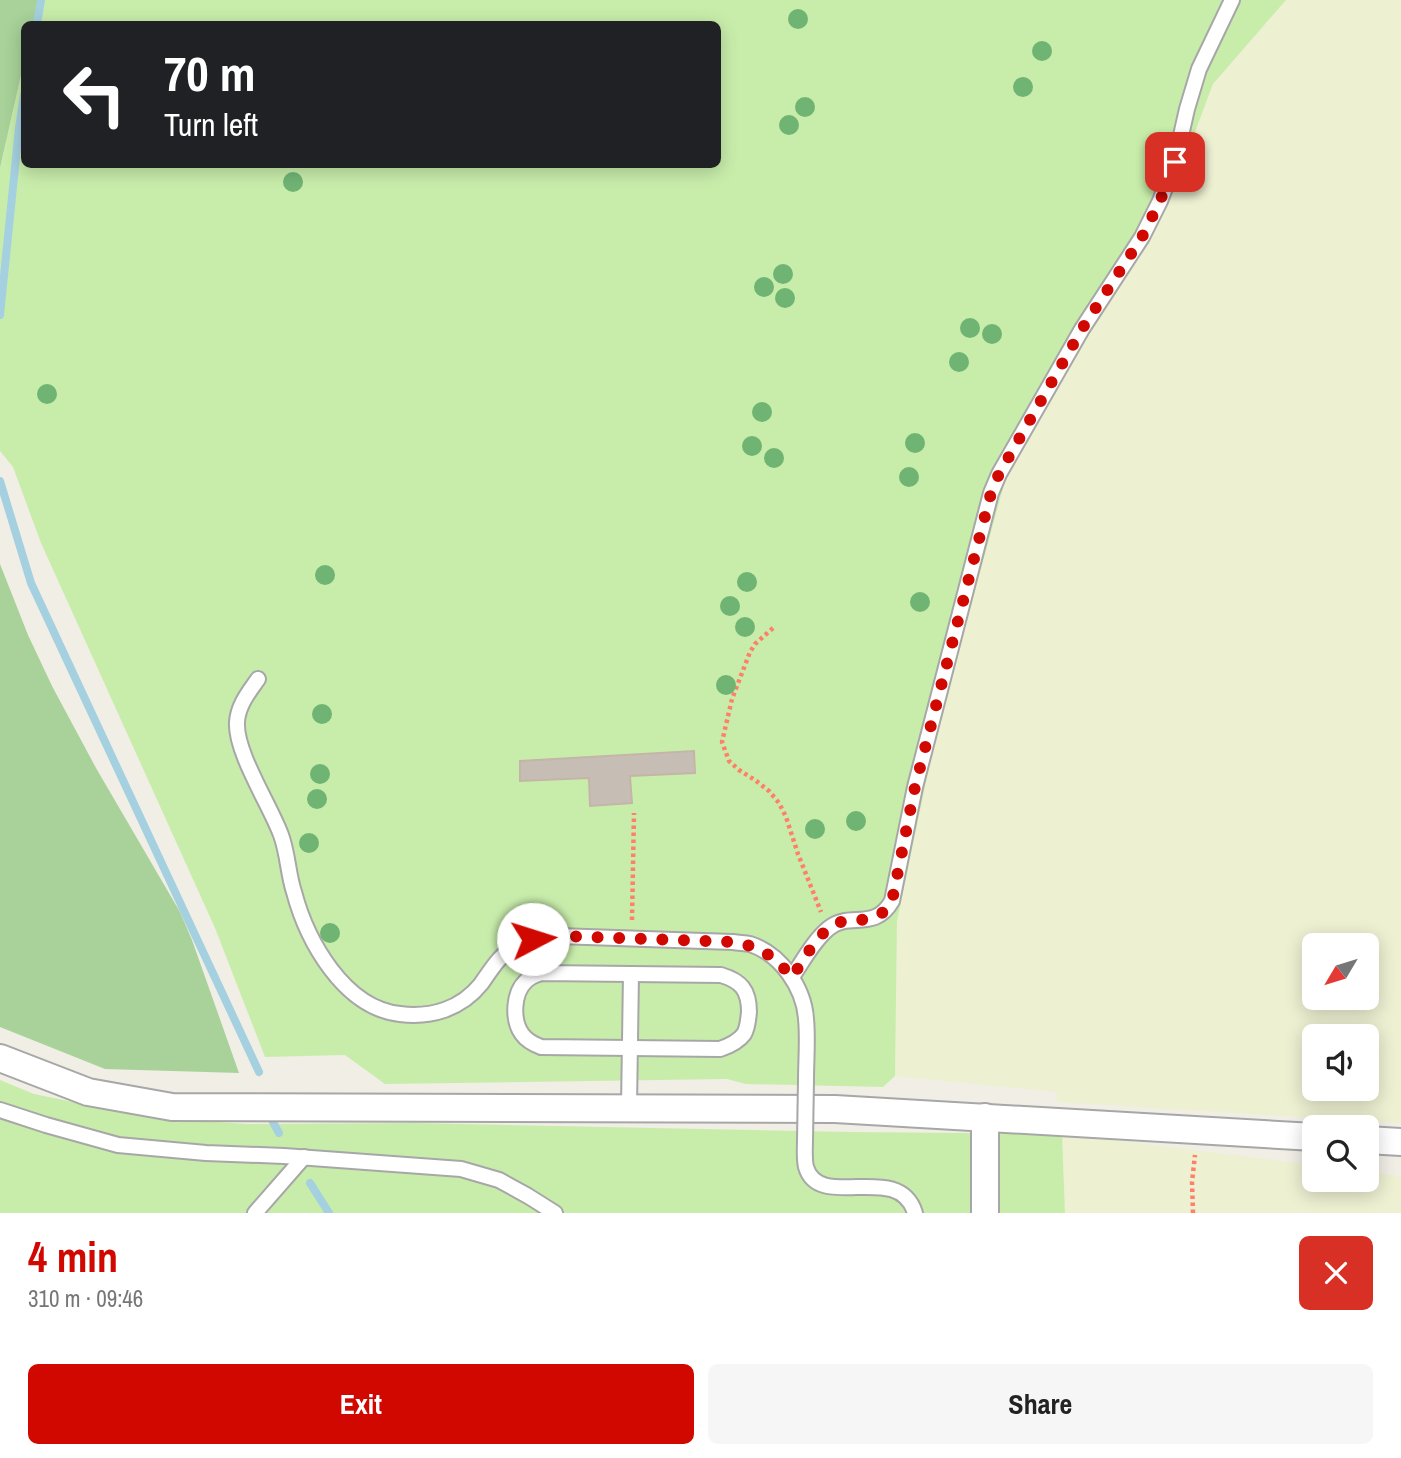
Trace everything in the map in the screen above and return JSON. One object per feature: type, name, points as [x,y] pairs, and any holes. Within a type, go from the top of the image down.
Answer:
[{"type":"street","points":[[0,1058],[88,1092],[172,1107],[835,1109],[1302,1136]]},
{"type":"street","points":[[985,1117],[985,1213]]},
{"type":"street","points":[[1379,1141],[1401,1143]]},
{"type":"lane","points":[[792,977],[820,936],[830,927],[839,922],[878,917],[887,910],[892,901],[915,787],[991,493],[999,474],[1075,341],[1142,237],[1160,201],[1175,162],[1199,69],[1232,0]]},
{"type":"lane","points":[[258,679],[240,708],[238,735],[281,834],[299,911],[331,970],[346,986],[380,1010],[419,1015],[451,1008],[467,998],[503,956],[517,945],[533,939],[558,936],[632,938],[751,945],[778,962],[792,977],[800,993],[806,1017],[806,1167],[814,1180],[828,1186],[890,1188],[904,1194],[915,1213]]},
{"type":"lane","points":[[541,973],[721,975],[734,979],[749,1000],[748,1024],[743,1035],[733,1044],[720,1049],[630,1047],[541,1047],[528,1042],[516,1021],[519,989],[528,978],[541,973]]},
{"type":"lane","points":[[629,1107],[631,974]]},
{"type":"lane","points":[[0,1110],[118,1145],[461,1169],[499,1180],[555,1213]]},
{"type":"lane","points":[[255,1213],[304,1157]]},
{"type":"path","points":[[773,628],[750,652],[732,699],[722,741],[729,761],[769,791],[779,803],[830,927]]},
{"type":"path","points":[[632,938],[634,813]]},
{"type":"path","points":[[1192,1182],[1193,1213]]},
{"type":"green space","points":[[0,0],[39,0],[34,21],[21,21],[21,75],[0,168]]},
{"type":"green space","points":[[39,0],[1286,0],[1213,84],[1169,201],[1147,243],[1093,325],[1005,481],[928,772],[897,921],[895,1076],[883,1087],[746,1084],[727,1079],[385,1084],[345,1055],[265,1057],[215,928],[41,543],[13,467],[0,451],[0,168],[21,75],[21,168],[721,168],[721,21],[34,21]]},
{"type":"green space","points":[[1286,0],[1401,0],[1401,1123],[1379,1122],[1379,1115],[1302,1117],[1057,1102],[1056,1092],[895,1076],[897,921],[928,772],[1005,481],[1093,325],[1147,243],[1169,201],[1213,84]]},
{"type":"green space","points":[[0,564],[52,686],[96,768],[180,912],[239,1073],[105,1069],[0,1027]]},
{"type":"green space","points":[[0,1080],[34,1094],[152,1118],[248,1124],[415,1123],[1062,1134],[1065,1213],[0,1213]]},
{"type":"green space","points":[[1062,1134],[1302,1164],[1302,1192],[1379,1192],[1379,1173],[1401,1176],[1401,1213],[1065,1213]]},
{"type":"building","points":[[694,751],[695,773],[630,776],[632,803],[590,806],[589,778],[520,781],[520,761]]},
{"type":"waterway","points":[[38,21],[41,0]]},
{"type":"waterway","points":[[0,315],[21,115]]},
{"type":"waterway","points":[[0,481],[31,583],[259,1072]]},
{"type":"waterway","points":[[273,1122],[279,1133]]},
{"type":"waterway","points":[[310,1183],[329,1213]]},
{"type":"route","points":[[533,939],[558,936],[733,942],[751,945],[766,953],[792,977],[820,936],[830,927],[839,922],[878,917],[887,910],[892,901],[915,787],[991,493],[999,474],[1082,329],[1142,237],[1175,162]]}]
